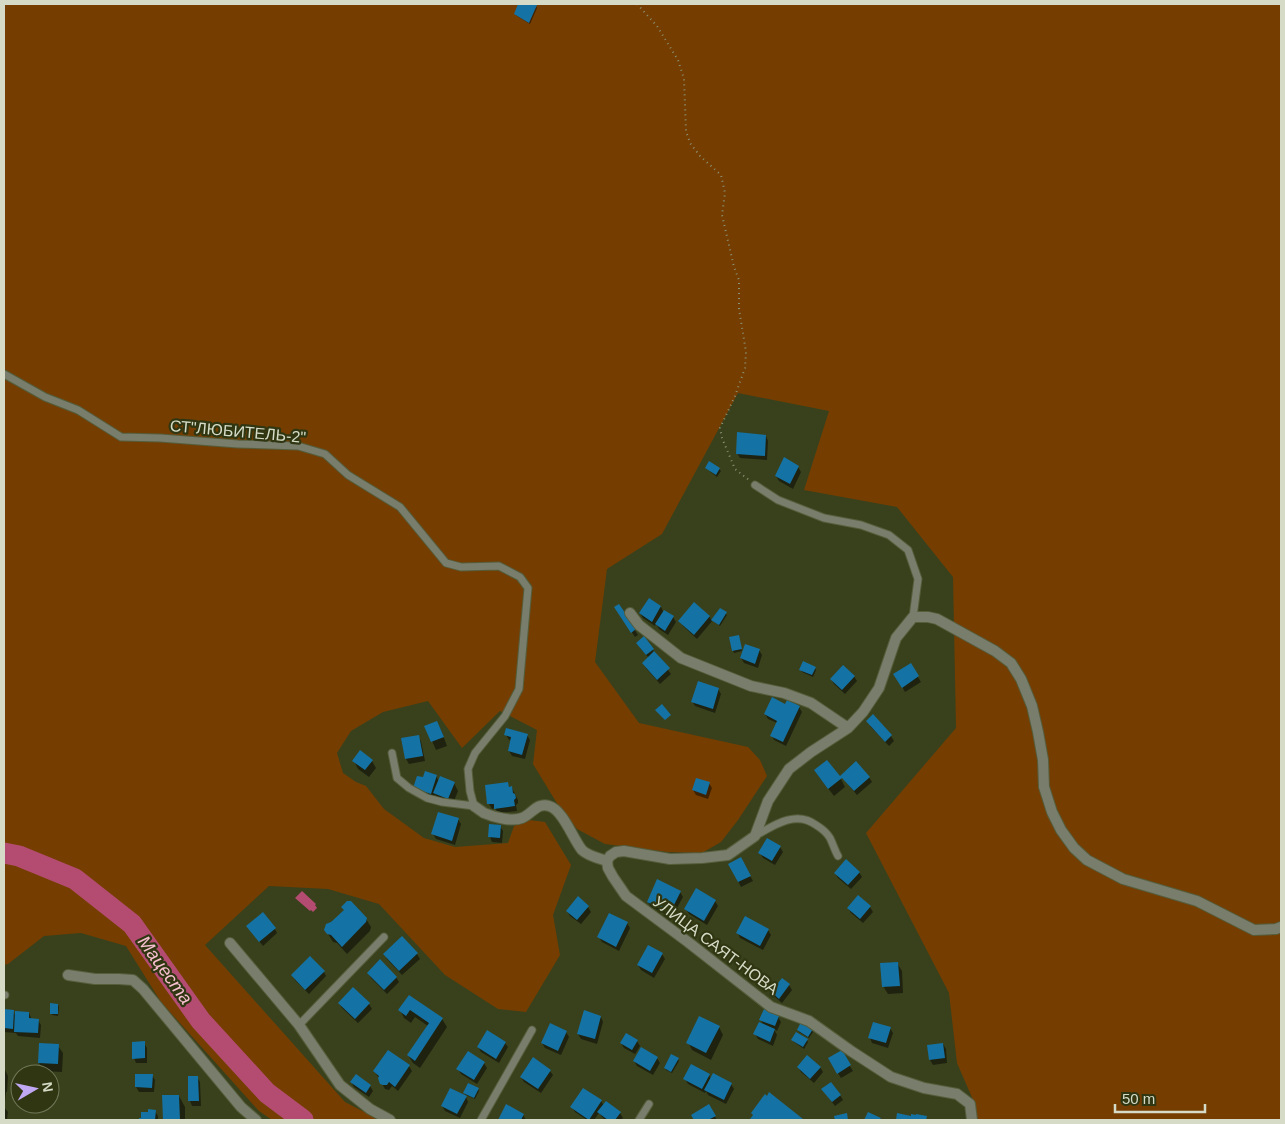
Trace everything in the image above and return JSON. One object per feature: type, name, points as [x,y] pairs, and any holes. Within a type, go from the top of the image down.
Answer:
[{"type":"street","points":[[630,613],[639,625],[681,658],[751,686],[811,703],[848,728]]},
{"type":"street","points":[[474,806],[484,813],[511,820],[522,818],[538,806],[546,805],[553,807],[567,825],[582,850],[589,855],[607,861],[616,852],[624,851],[670,858],[702,858],[728,855],[755,836],[768,801],[789,769],[848,728],[863,712],[879,688],[896,638],[913,617],[928,617],[938,619],[995,651],[1011,663],[1021,679],[1032,706],[1043,760],[1044,787],[1052,812],[1061,830],[1074,848],[1086,860],[1123,879],[1197,901],[1254,930],[1281,927]]},
{"type":"street","name":"УЛИЦА САЯТ-НОВА","points":[[607,861],[608,868],[626,896],[771,1007],[809,1022],[891,1077],[924,1088],[957,1094],[970,1104],[972,1120]]},
{"type":"street","points":[[230,943],[300,1025],[340,1085],[370,1109],[390,1120]]},
{"type":"street","points":[[68,975],[95,979],[133,980],[143,989],[241,1108],[256,1120]]},
{"type":"lane","name":"СТ\"ЛЮБИТЕЛЬ-2\"","points":[[4,374],[44,397],[78,410],[121,437],[298,446],[325,454],[348,475],[400,507],[446,563],[461,567],[499,566],[520,577],[528,588],[519,689],[505,716],[475,752],[468,769],[470,791],[474,806]]},
{"type":"lane","points":[[755,485],[778,500],[824,518],[860,525],[889,535],[908,550],[918,579],[913,617]]},
{"type":"lane","points":[[392,753],[397,778],[410,788],[427,798],[474,806]]},
{"type":"lane","points":[[755,836],[776,824],[798,818],[811,821],[829,836],[838,856]]},
{"type":"lane","points":[[300,1025],[384,937]]},
{"type":"lane","points":[[481,1120],[532,1030]]},
{"type":"lane","points":[[640,1120],[648,1104]]},
{"type":"path","points":[[636,4],[657,26],[678,60],[684,79],[686,132],[690,142],[700,156],[721,175],[725,193],[722,214],[734,267],[739,280],[739,309],[746,352],[745,368],[735,396],[720,428],[722,438],[735,469],[755,485]]},
{"type":"shaded area","points":[[4,4],[1281,4],[1281,1120],[976,1120],[974,1102],[957,1063],[949,993],[866,833],[956,728],[953,577],[897,507],[804,490],[829,411],[738,393],[662,534],[607,569],[595,662],[639,723],[748,747],[760,760],[767,776],[721,842],[702,853],[668,852],[605,844],[577,829],[558,805],[533,764],[537,730],[500,711],[462,748],[428,701],[383,712],[351,731],[337,753],[343,773],[366,786],[384,809],[424,838],[455,847],[508,843],[514,826],[529,820],[545,822],[571,865],[553,915],[560,955],[526,1012],[498,1009],[445,975],[379,904],[328,889],[269,886],[205,945],[345,1102],[380,1120],[272,1120],[259,1111],[161,1002],[126,946],[81,933],[44,936],[8,964],[4,965]]},
{"type":"shaded area","points":[[302,891],[316,904],[317,908],[313,912],[295,898]]},
{"type":"building","points":[[518,4],[537,5],[529,23],[514,14]]},
{"type":"building","points":[[737,432],[766,435],[765,456],[736,454]]},
{"type":"building","points":[[784,457],[799,466],[790,484],[775,476]]},
{"type":"building","points":[[709,461],[720,468],[716,475],[705,468]]},
{"type":"building","points":[[649,598],[661,606],[652,622],[639,613]]},
{"type":"building","points":[[694,602],[710,616],[694,635],[678,621]]},
{"type":"building","points":[[619,604],[636,629],[631,633],[614,607]]},
{"type":"building","points":[[720,608],[727,612],[719,625],[711,620]]},
{"type":"building","points":[[664,610],[674,616],[665,631],[655,624]]},
{"type":"building","points":[[739,635],[742,649],[732,651],[729,637]]},
{"type":"building","points":[[644,636],[654,649],[646,655],[636,643]]},
{"type":"building","points":[[745,644],[760,649],[755,664],[740,658]]},
{"type":"building","points":[[654,651],[670,668],[657,680],[642,663]]},
{"type":"building","points":[[803,661],[816,667],[812,675],[799,670]]},
{"type":"building","points":[[911,663],[919,676],[902,688],[893,674]]},
{"type":"building","points":[[843,665],[855,676],[842,690],[830,679]]},
{"type":"building","points":[[698,681],[719,688],[713,709],[691,702]]},
{"type":"building","points":[[772,697],[785,704],[787,700],[800,706],[783,742],[770,736],[777,721],[764,714]]},
{"type":"building","points":[[662,704],[671,715],[665,720],[655,710]]},
{"type":"building","points":[[873,714],[892,735],[885,742],[866,721]]},
{"type":"building","points":[[437,721],[444,737],[431,742],[424,726]]},
{"type":"building","points":[[506,728],[528,734],[522,755],[508,751],[511,737],[504,735]]},
{"type":"building","points":[[419,735],[423,756],[405,759],[401,738]]},
{"type":"building","points":[[360,750],[373,760],[365,770],[352,761]]},
{"type":"building","points":[[827,760],[840,776],[856,761],[870,777],[854,791],[842,778],[828,789],[814,770]]},
{"type":"building","points":[[425,771],[437,775],[431,794],[413,788],[417,776],[423,777]]},
{"type":"building","points":[[440,776],[455,782],[448,799],[433,793]]},
{"type":"building","points":[[696,778],[710,782],[706,795],[692,790]]},
{"type":"building","points":[[508,782],[509,787],[512,786],[513,793],[515,794],[515,806],[494,809],[494,804],[487,804],[485,785]]},
{"type":"building","points":[[438,812],[459,818],[452,841],[431,834]]},
{"type":"building","points":[[489,824],[501,825],[500,838],[488,837]]},
{"type":"building","points":[[767,838],[781,846],[772,861],[758,853]]},
{"type":"building","points":[[741,857],[751,876],[738,882],[728,864]]},
{"type":"building","points":[[846,859],[860,872],[848,885],[834,873]]},
{"type":"building","points":[[657,879],[681,891],[670,913],[647,902]]},
{"type":"building","points":[[696,888],[716,900],[704,921],[684,909]]},
{"type":"building","points":[[858,895],[871,906],[860,919],[847,908]]},
{"type":"building","points":[[578,896],[589,906],[577,920],[566,911]]},
{"type":"building","points":[[347,901],[351,901],[367,918],[366,922],[342,947],[324,930],[326,924],[344,910],[341,907]]},
{"type":"building","points":[[263,912],[276,928],[259,942],[246,926]]},
{"type":"building","points":[[609,913],[628,922],[616,947],[597,937]]},
{"type":"building","points":[[745,916],[769,929],[760,946],[736,933]]},
{"type":"building","points":[[402,936],[418,953],[399,971],[383,954]]},
{"type":"building","points":[[648,945],[663,953],[652,973],[637,965]]},
{"type":"building","points":[[310,956],[325,971],[305,990],[291,975]]},
{"type":"building","points":[[380,959],[397,977],[384,990],[367,973]]},
{"type":"building","points":[[898,962],[900,986],[882,987],[880,963]]},
{"type":"building","points":[[782,978],[790,984],[779,999],[771,992]]},
{"type":"building","points":[[353,987],[370,1003],[355,1019],[338,1003]]},
{"type":"building","points":[[409,995],[443,1018],[415,1061],[407,1055],[429,1023],[410,1010],[406,1016],[398,1010]]},
{"type":"building","points":[[50,1003],[58,1004],[58,1014],[50,1014]]},
{"type":"building","points":[[4,1009],[14,1010],[13,1029],[4,1028]]},
{"type":"building","points":[[764,1009],[779,1016],[775,1026],[759,1020]]},
{"type":"building","points":[[584,1010],[601,1016],[595,1039],[577,1034]]},
{"type":"building","points":[[15,1011],[29,1012],[29,1018],[39,1019],[38,1033],[14,1032]]},
{"type":"building","points":[[699,1016],[720,1026],[706,1053],[686,1043]]},
{"type":"building","points":[[759,1022],[775,1029],[770,1042],[753,1034]]},
{"type":"building","points":[[801,1022],[813,1029],[808,1037],[797,1030]]},
{"type":"building","points":[[873,1022],[891,1027],[886,1043],[868,1038]]},
{"type":"building","points":[[550,1023],[567,1031],[558,1051],[541,1043]]},
{"type":"building","points":[[487,1030],[506,1042],[496,1059],[477,1047]]},
{"type":"building","points":[[796,1032],[808,1039],[803,1047],[791,1040]]},
{"type":"building","points":[[626,1033],[638,1040],[632,1050],[620,1043]]},
{"type":"building","points":[[145,1041],[145,1058],[132,1059],[132,1042]]},
{"type":"building","points":[[39,1043],[59,1044],[58,1064],[38,1063]]},
{"type":"building","points":[[943,1043],[945,1058],[929,1060],[927,1045]]},
{"type":"building","points":[[641,1047],[658,1057],[650,1071],[633,1061]]},
{"type":"building","points":[[388,1050],[410,1065],[395,1087],[389,1082],[387,1085],[380,1084],[379,1076],[373,1071]]},
{"type":"building","points":[[842,1050],[851,1065],[837,1074],[828,1058]]},
{"type":"building","points":[[468,1051],[485,1062],[474,1080],[456,1069]]},
{"type":"building","points":[[671,1054],[679,1058],[671,1072],[664,1068]]},
{"type":"building","points":[[807,1055],[821,1067],[810,1079],[797,1067]]},
{"type":"building","points":[[533,1057],[551,1070],[538,1089],[520,1077]]},
{"type":"building","points":[[691,1064],[710,1074],[702,1089],[683,1079]]},
{"type":"building","points":[[713,1073],[732,1083],[724,1100],[704,1090]]},
{"type":"building","points":[[135,1074],[153,1074],[152,1088],[135,1087]]},
{"type":"building","points":[[356,1074],[371,1085],[366,1093],[350,1082]]},
{"type":"building","points":[[188,1076],[198,1076],[199,1101],[188,1101]]},
{"type":"building","points":[[831,1082],[841,1095],[832,1102],[821,1089]]},
{"type":"building","points":[[468,1083],[479,1088],[474,1098],[463,1093]]},
{"type":"building","points":[[450,1088],[467,1096],[457,1114],[441,1106]]},
{"type":"building","points":[[583,1088],[602,1100],[589,1120],[570,1107]]},
{"type":"building","points":[[769,1092],[803,1119],[751,1120],[753,1115],[751,1113],[765,1094],[767,1096]]},
{"type":"building","points":[[162,1095],[179,1095],[180,1120],[163,1120]]},
{"type":"building","points":[[606,1101],[621,1112],[615,1120],[608,1120],[597,1112]]},
{"type":"building","points":[[506,1104],[524,1114],[521,1120],[498,1120]]},
{"type":"building","points":[[709,1104],[716,1116],[708,1120],[694,1120],[691,1115]]},
{"type":"building","points":[[148,1109],[156,1110],[155,1120],[139,1120],[141,1112],[148,1112]]},
{"type":"building","points":[[868,1112],[881,1118],[879,1120],[864,1120]]},
{"type":"building","points":[[847,1113],[848,1120],[835,1120],[834,1116]]},
{"type":"building","points":[[897,1113],[911,1116],[911,1114],[916,1114],[927,1116],[926,1120],[896,1120]]},
{"type":"waterway","name":"Мацеста","points":[[4,853],[19,856],[75,879],[132,924],[201,1021],[267,1093],[303,1120]]}]
